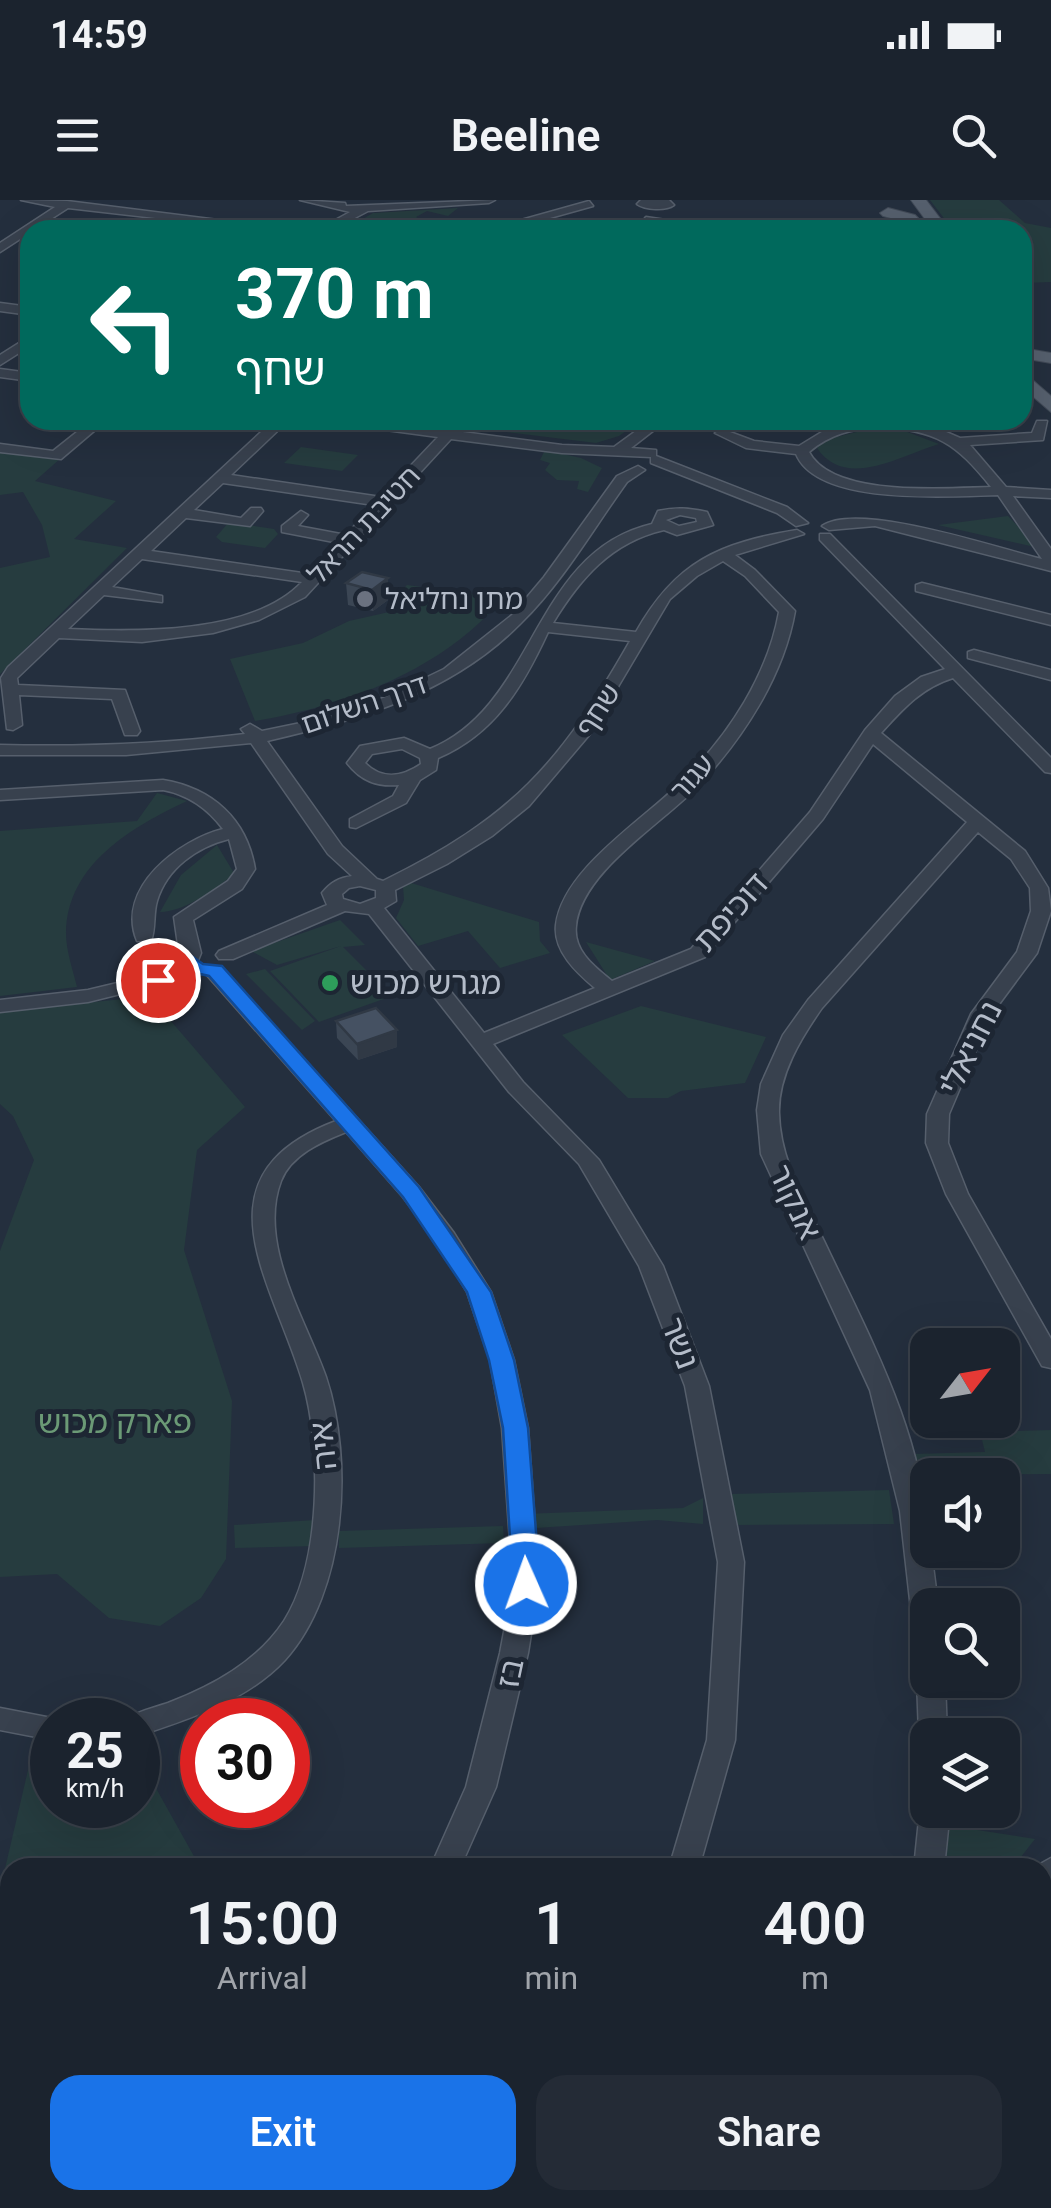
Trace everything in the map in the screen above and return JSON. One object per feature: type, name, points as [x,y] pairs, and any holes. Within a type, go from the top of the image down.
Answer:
[{"type":"main road","points":[[918,200],[933,220]]},
{"type":"main road","points":[[1032,392],[1046,415]]},
{"type":"street","points":[[27,200],[203,220]]},
{"type":"street","points":[[306,200],[336,220],[382,203],[436,200]]},
{"type":"street","points":[[382,203],[489,200]]},
{"type":"street","points":[[43,220],[68,204]]},
{"type":"street","points":[[532,220],[590,204]]},
{"type":"street","points":[[2,367],[20,350]]},
{"type":"street","points":[[917,430],[959,442],[1038,437],[1046,415]]},
{"type":"street","points":[[0,448],[56,456],[88,430]]},
{"type":"street","points":[[13,724],[10,690],[14,670],[271,430]]},
{"type":"street","points":[[417,430],[647,463],[782,510],[799,528],[827,531],[876,522],[1051,564]]},
{"type":"street","name":"דרך השלום","points":[[0,741],[102,745],[253,733],[365,700],[427,673],[471,644],[522,592],[612,458],[647,430]]},
{"type":"street","name":"דרך השלום","points":[[0,750],[173,749],[372,706],[438,678],[484,649],[513,623],[622,480],[647,463],[658,436],[666,430]]},
{"type":"street","points":[[802,450],[818,430]]},
{"type":"street","points":[[722,433],[750,445],[802,450]]},
{"type":"street","name":"חטיבת הראל","points":[[54,633],[142,637],[213,628],[253,617],[300,594],[448,434]]},
{"type":"street","points":[[959,442],[996,486],[1051,564]]},
{"type":"street","points":[[802,450],[810,466],[868,486],[921,494],[1051,477]]},
{"type":"street","points":[[220,478],[385,502]]},
{"type":"street","points":[[996,486],[1051,494]]},
{"type":"street","points":[[182,514],[245,522],[256,511]]},
{"type":"street","points":[[302,515],[287,530],[350,540]]},
{"type":"street","points":[[429,755],[464,741],[509,696],[570,579],[610,547],[646,528],[661,526]]},
{"type":"street","name":"שחף","points":[[376,892],[469,845],[536,793],[601,710],[640,637],[675,584],[725,555],[799,528]]},
{"type":"street","points":[[827,531],[1051,768]]},
{"type":"street","points":[[138,554],[313,579]]},
{"type":"street","name":"עגור","points":[[610,990],[574,957],[566,926],[572,904],[602,866],[694,780],[727,736],[786,638],[787,611],[750,573],[725,555]]},
{"type":"street","points":[[216,587],[233,570]]},
{"type":"street","points":[[922,588],[1051,620]]},
{"type":"street","points":[[100,590],[158,597]]},
{"type":"street","points":[[543,627],[640,637]]},
{"type":"street","points":[[974,655],[1051,674]]},
{"type":"street","name":"דוכיפת","points":[[480,1042],[673,966],[715,938],[817,815],[871,734],[902,700],[927,681],[959,670]]},
{"type":"street","points":[[10,690],[120,694],[131,732]]},
{"type":"street","name":"נשר","points":[[253,733],[334,850],[376,892],[480,1042],[516,1087],[588,1160],[651,1266],[697,1386],[731,1562],[722,1740],[687,1858]]},
{"type":"street","name":"נחניאלי","points":[[871,734],[1031,868],[1041,910],[1027,953],[981,1014],[938,1114],[937,1143],[957,1194],[1051,1360]]},
{"type":"street","points":[[412,778],[369,776],[356,763],[366,750],[391,743],[418,747],[429,755]]},
{"type":"street","points":[[356,823],[400,799],[412,778],[428,768],[429,755]]},
{"type":"street","points":[[0,795],[181,787],[208,798],[245,858],[245,873],[228,890],[187,914],[182,923],[203,958]]},
{"type":"street","name":"אנקור","points":[[922,1588],[913,1511],[882,1390],[772,1154],[768,1110],[772,1084],[793,1035],[815,1004],[976,824]]},
{"type":"street","points":[[144,937],[145,907],[157,879],[195,844],[231,833]]},
{"type":"street","name":"נשר","points":[[334,850],[343,883]]},
{"type":"street","points":[[341,906],[332,893],[343,883],[376,892]]},
{"type":"street","points":[[0,1006],[88,996],[170,975],[203,958],[376,892]]},
{"type":"street","name":"בז","points":[[203,958],[411,1192],[479,1292],[502,1360],[515,1428],[526,1584],[481,1786],[449,1858]]},
{"type":"street","name":"איה","points":[[160,1718],[226,1690],[292,1636],[313,1598],[324,1551],[328,1472],[316,1387],[264,1236],[263,1209],[269,1181],[286,1157],[310,1139],[350,1123]]},
{"type":"street","points":[[0,1719],[30,1724]]},
{"type":"street","points":[[930,1858],[933,1828]]},
{"type":"green space","points":[[930,200],[999,200],[1022,220],[945,220]]},
{"type":"green space","points":[[458,208],[448,216],[427,211],[416,217],[419,219],[361,220],[373,213]]},
{"type":"green space","points":[[1032,224],[1051,228],[1051,282],[1032,283]]},
{"type":"green space","points":[[490,430],[628,430],[596,443]]},
{"type":"green space","points":[[865,430],[902,430],[939,444],[891,462],[858,468],[842,467],[829,460],[817,448],[824,440]]},
{"type":"green space","points":[[301,447],[358,455],[342,471],[284,463]]},
{"type":"green space","points":[[0,450],[61,458],[35,481],[116,501],[74,539],[127,548],[0,674],[0,568],[50,557],[42,525],[23,492],[0,495]]},
{"type":"green space","points":[[545,450],[581,458],[602,468],[588,492],[577,489],[579,481],[557,480],[545,470],[550,463],[540,460]]},
{"type":"green space","points":[[1008,516],[1039,548],[938,525]]},
{"type":"green space","points":[[229,522],[274,529],[278,534],[265,548],[222,542],[216,537]]},
{"type":"green space","points":[[407,585],[503,598],[452,645],[391,681],[324,706],[255,721],[230,659],[303,643],[349,621],[398,610],[409,601],[402,590]]},
{"type":"green space","points":[[157,793],[187,801],[125,836],[90,868],[78,887],[69,909],[66,933],[77,987],[0,996],[0,831],[137,821]]},
{"type":"green space","points":[[217,845],[234,873],[200,899],[160,912],[181,875]]},
{"type":"green space","points":[[408,882],[539,922],[540,941],[550,953],[500,968],[468,931],[418,946],[396,918],[404,900],[403,886]]},
{"type":"green space","name":"מגרש מכוש","points":[[340,920],[365,945],[343,947],[392,996],[319,1022],[270,971],[341,946],[277,965],[251,951]]},
{"type":"green space","points":[[586,942],[655,961],[610,980]]},
{"type":"green space","points":[[265,969],[315,1021],[302,1030],[246,974]]},
{"type":"green space","name":"פארק מכוש","points":[[169,992],[179,1011],[170,1020],[245,1107],[197,1150],[184,1250],[232,1401],[226,1559],[201,1598],[160,1626],[109,1618],[57,1574],[0,1577],[0,1251],[34,1160],[13,1116],[0,1104],[0,1012]]},
{"type":"green space","points":[[641,1006],[766,1037],[745,1083],[681,1091],[668,1098],[628,1098],[562,1035]]},
{"type":"green space","points":[[1051,1430],[1051,1474],[1020,1474],[1020,1458],[914,1458],[913,1454],[985,1452],[982,1438],[1020,1438],[1020,1431]]},
{"type":"green space","points":[[889,1490],[894,1524],[734,1525],[730,1494]]},
{"type":"green space","points":[[703,1498],[703,1524],[657,1520],[536,1528],[523,1514],[683,1508]]},
{"type":"green space","points":[[316,1520],[315,1546],[235,1548],[234,1525]]},
{"type":"green space","points":[[503,1526],[504,1543],[339,1548],[339,1531]]},
{"type":"green space","points":[[30,1762],[30,1828],[160,1828],[160,1795],[195,1858],[7,1858]]},
{"type":"green space","points":[[945,1828],[1035,1839],[1020,1858],[943,1858]]},
{"type":"building","points":[[362,572],[388,578],[372,590],[346,583]]},
{"type":"building","points":[[376,1008],[397,1030],[357,1044],[336,1021]]},
{"type":"place","name":"מתן נחליאל","points":[[365,599]]},
{"type":"place","name":"מגרש מכוש","points":[[330,983]]},
{"type":"route","points":[[158,980],[190,961],[197,970],[214,971],[411,1192],[446,1238],[479,1292],[502,1360],[515,1428],[526,1584]]}]
